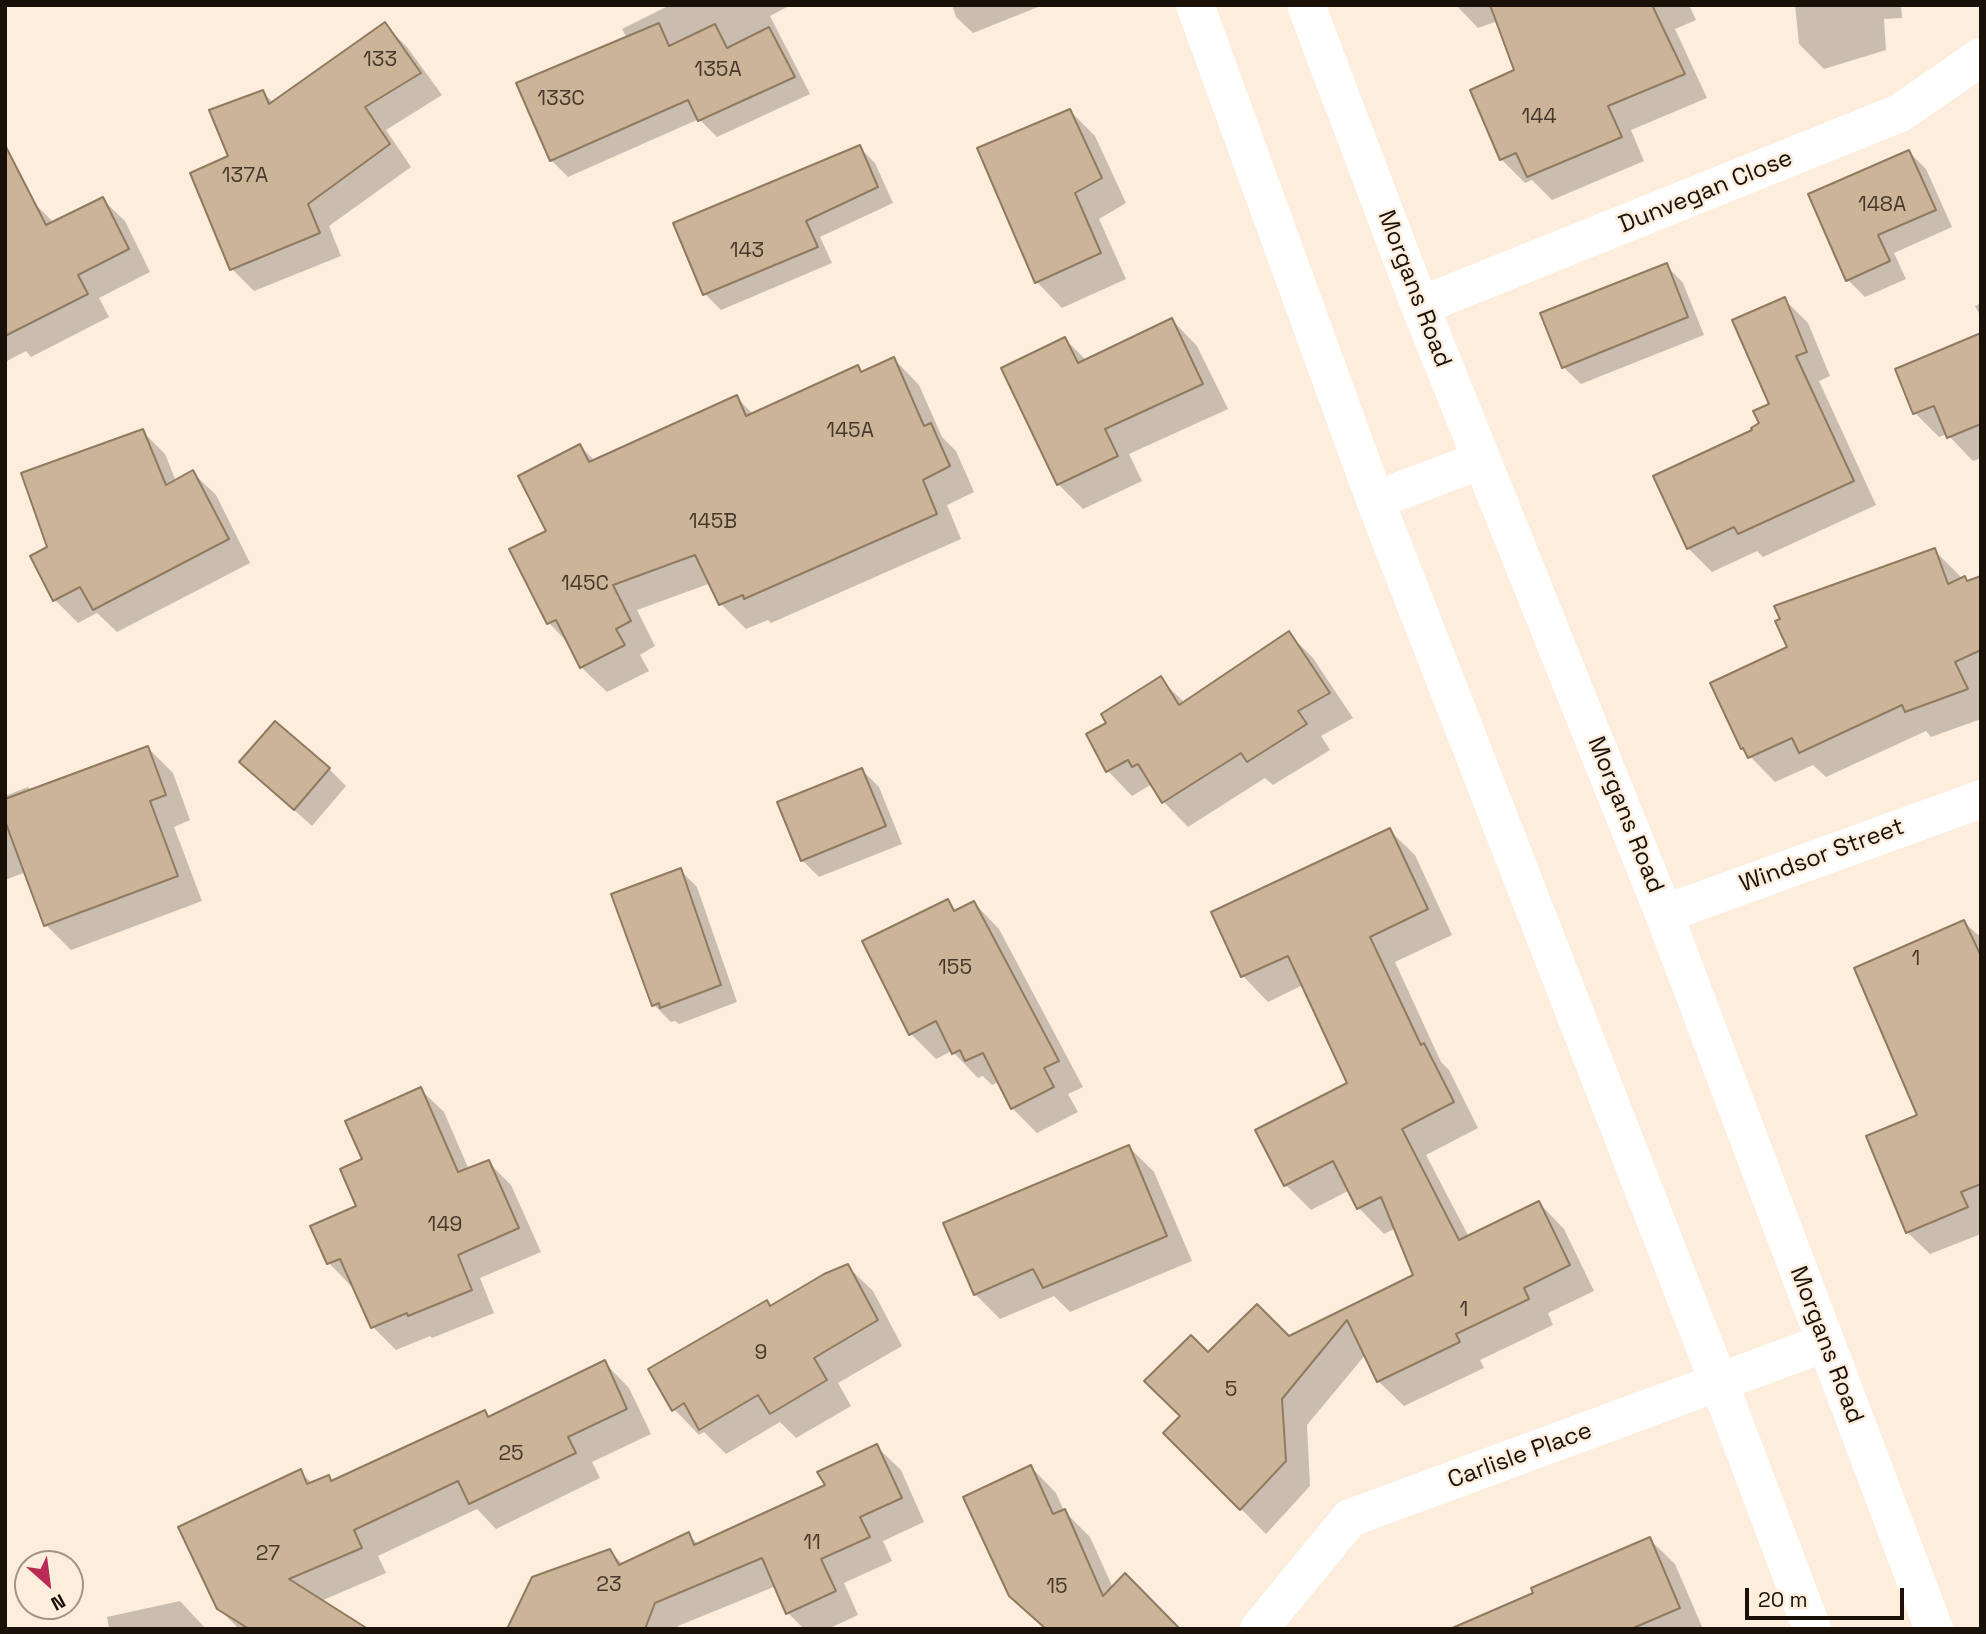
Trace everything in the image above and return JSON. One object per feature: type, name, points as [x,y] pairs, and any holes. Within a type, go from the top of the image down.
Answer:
[{"type":"street","points":[[1195,5],[1375,500],[1812,1629]]},
{"type":"street","name":"Morgans Road","points":[[1307,5],[1420,306],[1664,914],[1934,1629]]},
{"type":"street","name":"Dunvegan Close","points":[[1420,306],[1900,113],[1981,57]]},
{"type":"street","points":[[1375,500],[1482,460]]},
{"type":"street","name":"Windsor Street","points":[[1664,914],[1981,799]]},
{"type":"street","name":"Carlisle Place","points":[[1259,1629],[1350,1518],[1825,1343]]},
{"type":"building","points":[[1490,5],[1652,5],[1685,74],[1608,106],[1622,137],[1527,177],[1516,153],[1500,160],[1470,90],[1514,70]]},
{"type":"building","points":[[385,22],[421,73],[365,107],[390,144],[308,204],[320,233],[230,270],[190,173],[228,156],[209,110],[263,90],[269,104]]},
{"type":"building","points":[[659,23],[669,46],[715,24],[727,48],[769,27],[795,77],[698,121],[688,100],[550,161],[516,83]]},
{"type":"building","points":[[1070,109],[1102,178],[1075,193],[1101,253],[1035,283],[977,148]]},
{"type":"building","points":[[5,145],[46,225],[103,197],[129,249],[78,275],[88,294],[5,336]]},
{"type":"building","points":[[860,145],[878,187],[806,221],[818,247],[703,295],[673,223]]},
{"type":"building","points":[[1909,150],[1936,210],[1878,235],[1890,261],[1846,281],[1808,194]]},
{"type":"building","points":[[1667,263],[1688,317],[1562,368],[1540,313]]},
{"type":"building","points":[[1785,297],[1807,352],[1796,356],[1854,481],[1738,534],[1734,527],[1687,549],[1653,476],[1752,430],[1751,428],[1759,423],[1753,411],[1769,404],[1732,320]]},
{"type":"building","points":[[1172,318],[1203,384],[1105,429],[1118,456],[1057,485],[1001,368],[1065,337],[1078,363]]},
{"type":"building","points":[[1981,333],[1981,424],[1947,438],[1934,406],[1913,414],[1895,369]]},
{"type":"building","points":[[894,357],[924,426],[931,423],[950,466],[923,480],[937,514],[744,599],[743,595],[719,605],[695,555],[613,585],[631,621],[616,629],[625,645],[580,668],[556,620],[547,624],[509,549],[546,531],[518,476],[580,444],[589,462],[737,395],[746,416],[858,365],[861,372]]},
{"type":"building","points":[[143,429],[166,485],[193,470],[229,539],[93,610],[80,587],[53,601],[30,556],[47,547],[21,473]]},
{"type":"building","points":[[1935,548],[1948,584],[1965,576],[1967,581],[1981,576],[1981,650],[1955,662],[1968,689],[1905,712],[1902,705],[1799,753],[1792,738],[1748,758],[1743,748],[1741,749],[1710,683],[1787,647],[1775,621],[1780,619],[1774,606]]},
{"type":"building","points":[[1289,631],[1330,693],[1298,711],[1307,724],[1247,762],[1241,753],[1162,803],[1138,764],[1132,767],[1128,760],[1106,772],[1086,734],[1106,723],[1101,714],[1161,676],[1179,705]]},
{"type":"building","points":[[275,721],[330,768],[294,810],[239,762]]},
{"type":"building","points":[[148,746],[166,795],[150,801],[178,876],[44,926],[5,821],[5,799]]},
{"type":"building","points":[[862,768],[886,826],[801,861],[777,802]]},
{"type":"building","points":[[1390,828],[1428,909],[1370,937],[1421,1045],[1424,1043],[1454,1102],[1402,1129],[1459,1240],[1539,1201],[1570,1265],[1524,1288],[1529,1299],[1456,1334],[1460,1342],[1377,1382],[1347,1320],[1282,1399],[1286,1461],[1240,1510],[1163,1433],[1180,1416],[1144,1381],[1191,1335],[1208,1352],[1257,1304],[1289,1336],[1413,1275],[1381,1197],[1357,1209],[1333,1161],[1284,1186],[1255,1130],[1347,1083],[1288,956],[1241,977],[1211,912]]},
{"type":"building","points":[[681,868],[721,985],[660,1008],[659,1003],[652,1006],[611,894]]},
{"type":"building","points":[[948,899],[954,911],[974,901],[1059,1061],[1044,1068],[1054,1087],[1011,1109],[983,1053],[965,1061],[960,1050],[952,1054],[936,1021],[909,1035],[862,941]]},
{"type":"building","points":[[1964,920],[1981,956],[1981,1184],[1961,1192],[1968,1207],[1906,1233],[1866,1136],[1917,1115],[1854,968]]},
{"type":"building","points":[[421,1087],[458,1172],[489,1160],[519,1228],[458,1255],[472,1290],[371,1328],[340,1259],[327,1264],[310,1226],[356,1206],[340,1169],[362,1159],[345,1121]]},
{"type":"building","points":[[1129,1145],[1167,1236],[1043,1288],[1033,1269],[974,1295],[943,1223]]},
{"type":"building","points":[[848,1264],[878,1320],[814,1358],[827,1380],[770,1414],[758,1395],[699,1430],[684,1403],[672,1411],[648,1369],[767,1300],[770,1306],[824,1274]]},
{"type":"building","points":[[605,1360],[627,1409],[568,1437],[576,1453],[469,1504],[458,1481],[354,1530],[362,1548],[289,1579],[368,1629],[249,1629],[217,1609],[178,1527],[301,1469],[307,1484],[329,1475],[331,1481],[485,1410],[488,1417]]},
{"type":"building","points":[[877,1444],[902,1498],[860,1517],[870,1537],[821,1559],[836,1591],[786,1614],[762,1558],[655,1603],[645,1629],[507,1629],[532,1577],[610,1549],[619,1565],[689,1532],[694,1545],[825,1485],[817,1472]]},
{"type":"building","points":[[1031,1465],[1053,1514],[1065,1509],[1103,1596],[1125,1573],[1180,1629],[1046,1629],[1009,1596],[963,1497]]},
{"type":"building","points":[[1650,1537],[1680,1608],[1631,1629],[1450,1629],[1533,1593],[1531,1588]]}]
